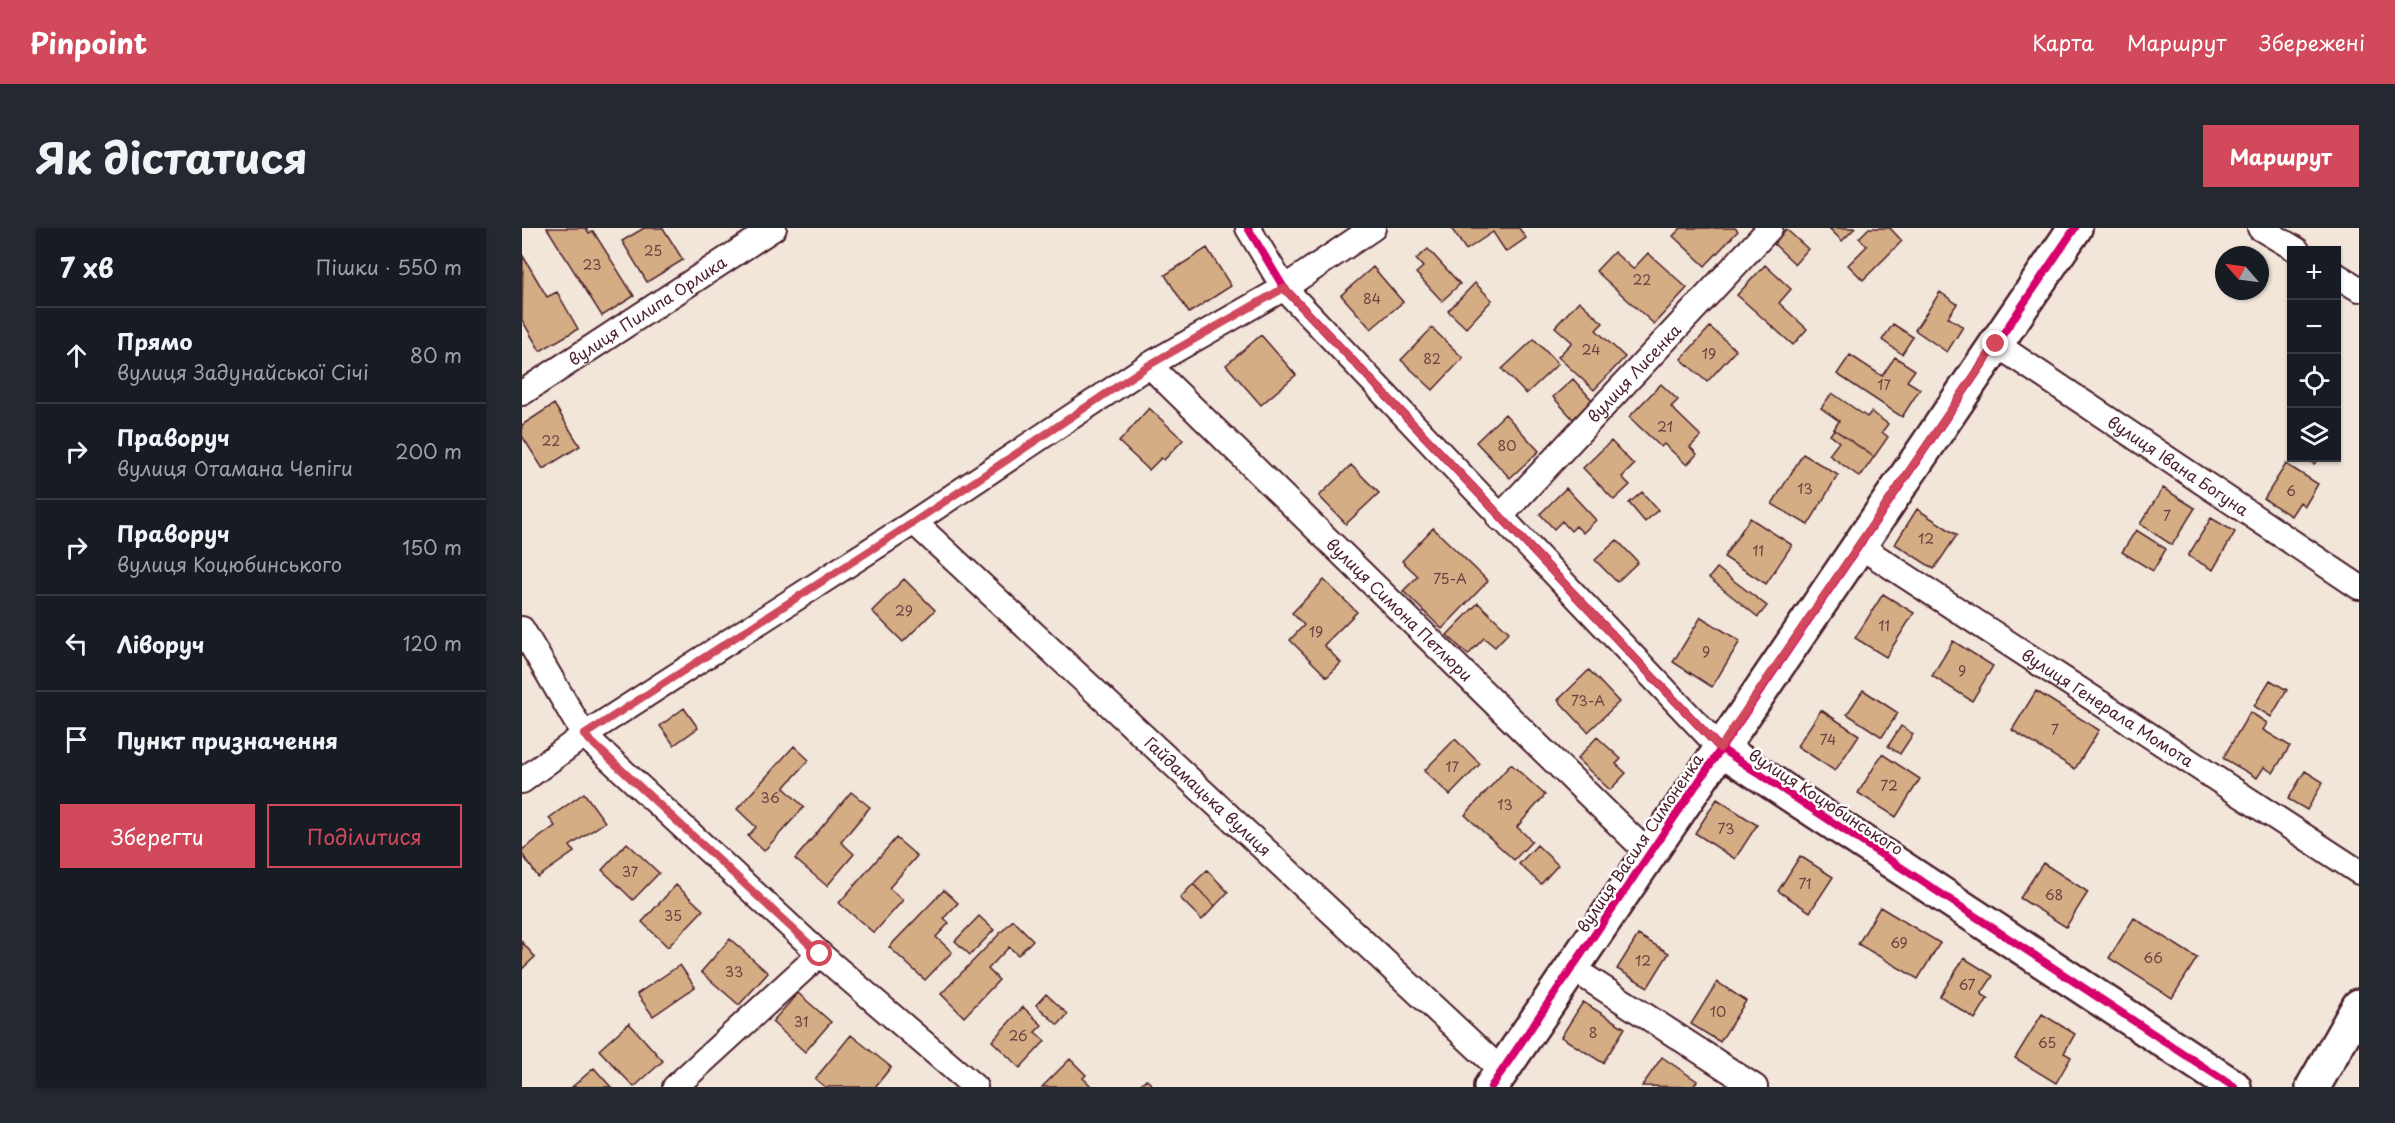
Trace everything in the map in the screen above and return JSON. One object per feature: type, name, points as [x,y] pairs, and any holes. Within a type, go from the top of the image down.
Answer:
[{"type":"street","name":"вулиця Пилипа Орлика","points":[[522,393],[774,228]]},
{"type":"street","name":"вулиця Коцюбинського","points":[[1248,228],[1284,288],[1499,518],[1720,748],[2234,1087]]},
{"type":"street","points":[[522,781],[584,735],[914,522],[1149,365],[1284,288],[1373,228]]},
{"type":"street","name":"вулиця Лисенка","points":[[1499,518],[1770,228]]},
{"type":"street","name":"вулиця Василя Симоненка","points":[[1497,1079],[1858,545],[2076,228]]},
{"type":"street","points":[[2260,228],[2290,246]]},
{"type":"street","points":[[2341,278],[2359,289]]},
{"type":"street","name":"вулиця Івана Богуна","points":[[1996,344],[2359,587]]},
{"type":"street","name":"вулиця Симона Петлюри","points":[[1149,365],[1649,854]]},
{"type":"street","name":"Гайдамацька вулиця","points":[[914,522],[1497,1079]]},
{"type":"street","name":"вулиця Генерала Момота","points":[[1858,545],[2359,872]]},
{"type":"street","points":[[522,629],[584,735],[820,954],[975,1087]]},
{"type":"street","points":[[675,1087],[820,954]]},
{"type":"street","points":[[1572,968],[1755,1087]]},
{"type":"street","points":[[2313,1087],[2359,1006]]},
{"type":"building","points":[[547,228],[586,228],[589,233],[593,231],[634,296],[602,316]]},
{"type":"building","points":[[644,228],[663,228],[683,260],[647,282],[622,241]]},
{"type":"building","points":[[1451,228],[1519,228],[1526,238],[1506,252],[1493,232],[1466,250]]},
{"type":"building","points":[[1681,228],[1735,228],[1738,231],[1705,266],[1673,236]]},
{"type":"building","points":[[1829,228],[1855,228],[1842,241]]},
{"type":"building","points":[[1869,228],[1890,228],[1902,241],[1863,280],[1848,265],[1867,246],[1859,238]]},
{"type":"building","points":[[1786,229],[1808,249],[1795,264],[1774,244]]},
{"type":"building","points":[[1207,248],[1231,286],[1189,313],[1165,275]]},
{"type":"building","points":[[1428,249],[1460,284],[1442,301],[1416,273],[1423,267],[1416,259]]},
{"type":"building","points":[[1614,252],[1633,269],[1648,253],[1687,288],[1654,324],[1596,271]]},
{"type":"building","points":[[523,256],[547,297],[557,292],[578,329],[540,351],[522,320]]},
{"type":"building","points":[[1765,265],[1791,289],[1779,303],[1807,329],[1793,345],[1737,295]]},
{"type":"building","points":[[1373,267],[1403,302],[1371,329],[1341,295]]},
{"type":"building","points":[[1475,283],[1492,300],[1466,328],[1448,311]]},
{"type":"building","points":[[1940,292],[1957,304],[1948,317],[1963,327],[1947,352],[1915,330]]},
{"type":"building","points":[[1579,301],[1603,323],[1596,330],[1625,357],[1594,390],[1558,357],[1572,342],[1555,327]]},
{"type":"building","points":[[1893,324],[1913,337],[1902,354],[1882,340]]},
{"type":"building","points":[[1710,327],[1736,350],[1707,382],[1681,359]]},
{"type":"building","points":[[1432,328],[1463,358],[1433,390],[1401,360]]},
{"type":"building","points":[[1261,335],[1296,375],[1261,405],[1226,365]]},
{"type":"building","points":[[1534,339],[1558,364],[1526,394],[1502,369]]},
{"type":"building","points":[[1850,355],[1882,376],[1895,357],[1915,370],[1907,381],[1920,389],[1902,417],[1837,374]]},
{"type":"building","points":[[1573,379],[1593,401],[1573,419],[1553,397]]},
{"type":"building","points":[[1661,384],[1678,400],[1671,407],[1701,436],[1690,447],[1697,454],[1687,465],[1664,444],[1661,447],[1629,417]]},
{"type":"building","points":[[1832,393],[1867,417],[1871,412],[1888,424],[1882,432],[1888,437],[1874,457],[1834,429],[1839,421],[1821,408]]},
{"type":"building","points":[[554,404],[580,446],[543,469],[522,436],[522,425]]},
{"type":"building","points":[[1149,408],[1183,440],[1164,460],[1161,458],[1149,470],[1119,442]]},
{"type":"building","points":[[1505,414],[1539,451],[1510,478],[1476,442]]},
{"type":"building","points":[[1834,429],[1874,457],[1860,477],[1829,455],[1839,442],[1830,435]]},
{"type":"building","points":[[1611,441],[1634,465],[1622,477],[1630,485],[1614,500],[1583,468]]},
{"type":"building","points":[[1803,454],[1838,475],[1808,525],[1772,504]]},
{"type":"building","points":[[2286,464],[2318,484],[2305,506],[2300,502],[2291,516],[2264,499]]},
{"type":"building","points":[[1351,465],[1379,493],[1346,524],[1319,496]]},
{"type":"building","points":[[1566,488],[1596,520],[1583,533],[1576,526],[1571,531],[1562,521],[1554,529],[1540,514]]},
{"type":"building","points":[[2163,488],[2195,508],[2172,545],[2140,524]]},
{"type":"building","points":[[1642,492],[1658,510],[1645,522],[1629,503]]},
{"type":"building","points":[[1917,509],[1957,535],[1934,569],[1895,544]]},
{"type":"building","points":[[1750,518],[1792,545],[1766,584],[1724,557]]},
{"type":"building","points":[[2211,518],[2235,532],[2213,570],[2188,556]]},
{"type":"building","points":[[1433,528],[1488,581],[1442,629],[1403,591],[1418,576],[1402,561]]},
{"type":"building","points":[[2136,530],[2166,549],[2153,571],[2122,552]]},
{"type":"building","points":[[1617,540],[1638,562],[1617,582],[1595,560]]},
{"type":"building","points":[[1717,568],[1767,606],[1758,617],[1709,578]]},
{"type":"building","points":[[904,579],[935,610],[903,642],[872,611]]},
{"type":"building","points":[[1324,580],[1357,612],[1324,645],[1341,663],[1327,677],[1290,640],[1304,625],[1292,613]]},
{"type":"building","points":[[1883,594],[1914,613],[1886,657],[1855,638]]},
{"type":"building","points":[[1478,603],[1509,632],[1495,647],[1484,638],[1468,655],[1447,635]]},
{"type":"building","points":[[1701,617],[1740,641],[1712,687],[1673,662]]},
{"type":"building","points":[[1953,641],[1993,666],[1972,701],[1932,676]]},
{"type":"building","points":[[1589,670],[1619,702],[1588,732],[1558,700]]},
{"type":"building","points":[[2270,680],[2287,690],[2271,717],[2254,706]]},
{"type":"building","points":[[1863,690],[1898,713],[1882,737],[1847,714]]},
{"type":"building","points":[[2036,691],[2099,730],[2075,769],[2012,730]]},
{"type":"building","points":[[684,708],[698,728],[674,745],[660,726]]},
{"type":"building","points":[[1821,710],[1859,735],[1835,771],[1797,746]]},
{"type":"building","points":[[2250,712],[2267,723],[2263,730],[2290,746],[2273,773],[2264,767],[2257,778],[2223,758]]},
{"type":"building","points":[[1901,726],[1913,734],[1900,754],[1888,746]]},
{"type":"building","points":[[1597,737],[1621,759],[1616,764],[1626,773],[1610,790],[1577,759]]},
{"type":"building","points":[[1455,739],[1480,764],[1450,795],[1424,771]]},
{"type":"building","points":[[794,746],[809,760],[784,788],[804,807],[764,851],[748,836],[756,827],[737,809]]},
{"type":"building","points":[[1882,754],[1920,779],[1896,817],[1858,793]]},
{"type":"building","points":[[1511,764],[1545,795],[1517,827],[1532,841],[1514,860],[1465,815]]},
{"type":"building","points":[[2305,771],[2323,782],[2307,810],[2288,799]]},
{"type":"building","points":[[851,792],[870,807],[841,842],[854,854],[827,886],[795,859]]},
{"type":"building","points":[[584,793],[605,822],[570,846],[574,852],[538,877],[522,854],[522,850],[555,826],[549,818]]},
{"type":"building","points":[[1717,799],[1757,825],[1735,859],[1695,833]]},
{"type":"building","points":[[896,838],[917,856],[889,888],[903,900],[874,933],[839,903]]},
{"type":"building","points":[[627,843],[659,873],[633,900],[602,870]]},
{"type":"building","points":[[1537,845],[1558,865],[1541,884],[1519,864]]},
{"type":"building","points":[[1800,856],[1833,877],[1810,912],[1778,891]]},
{"type":"building","points":[[2043,863],[2088,892],[2066,927],[2020,898]]},
{"type":"building","points":[[1207,870],[1228,892],[1215,906],[1193,884]]},
{"type":"building","points":[[1193,884],[1215,906],[1202,920],[1180,898]]},
{"type":"building","points":[[676,885],[703,910],[668,947],[642,922]]},
{"type":"building","points":[[944,890],[958,903],[944,918],[949,923],[936,937],[952,952],[925,980],[889,947]]},
{"type":"building","points":[[1880,907],[1940,943],[1918,979],[1858,944]]},
{"type":"building","points":[[979,916],[994,930],[970,955],[955,941]]},
{"type":"building","points":[[2134,918],[2197,958],[2172,998],[2109,958]]},
{"type":"building","points":[[1013,920],[1033,940],[1018,955],[1009,947],[988,969],[999,980],[964,1017],[941,994]]},
{"type":"building","points":[[1638,935],[1669,953],[1648,987],[1617,969]]},
{"type":"building","points":[[730,939],[768,973],[739,1005],[701,972]]},
{"type":"building","points":[[522,942],[535,957],[522,969]]},
{"type":"building","points":[[1964,958],[1993,976],[1981,994],[1988,998],[1975,1019],[1940,996]]},
{"type":"building","points":[[680,965],[695,987],[653,1016],[637,994]]},
{"type":"building","points":[[1717,982],[1746,1001],[1720,1042],[1691,1024]]},
{"type":"building","points":[[798,993],[831,1022],[805,1052],[772,1022]]},
{"type":"building","points":[[1046,994],[1068,1014],[1058,1025],[1036,1005]]},
{"type":"building","points":[[1583,1002],[1625,1028],[1603,1063],[1561,1037]]},
{"type":"building","points":[[1023,1007],[1042,1025],[1035,1032],[1045,1041],[1020,1068],[992,1041]]},
{"type":"building","points":[[2042,1014],[2075,1034],[2064,1053],[2071,1057],[2056,1083],[2015,1058]]},
{"type":"building","points":[[629,1023],[663,1061],[634,1087],[599,1050]]},
{"type":"building","points":[[851,1035],[891,1067],[875,1087],[825,1087],[815,1079]]},
{"type":"building","points":[[1662,1057],[1697,1081],[1693,1087],[1642,1086]]},
{"type":"building","points":[[1070,1059],[1086,1075],[1083,1078],[1092,1087],[1042,1087]]},
{"type":"building","points":[[594,1068],[611,1087],[572,1087]]},
{"type":"building","points":[[1146,1079],[1154,1087],[1138,1087]]},
{"type":"cycle path","points":[[1248,228],[1284,288],[1720,748],[2234,1087]]},
{"type":"cycle path","points":[[1491,1087],[2075,228]]},
{"type":"route","points":[[820,954],[584,735],[914,522],[1149,365],[1284,288],[1499,518],[1720,748],[1996,344]]}]
